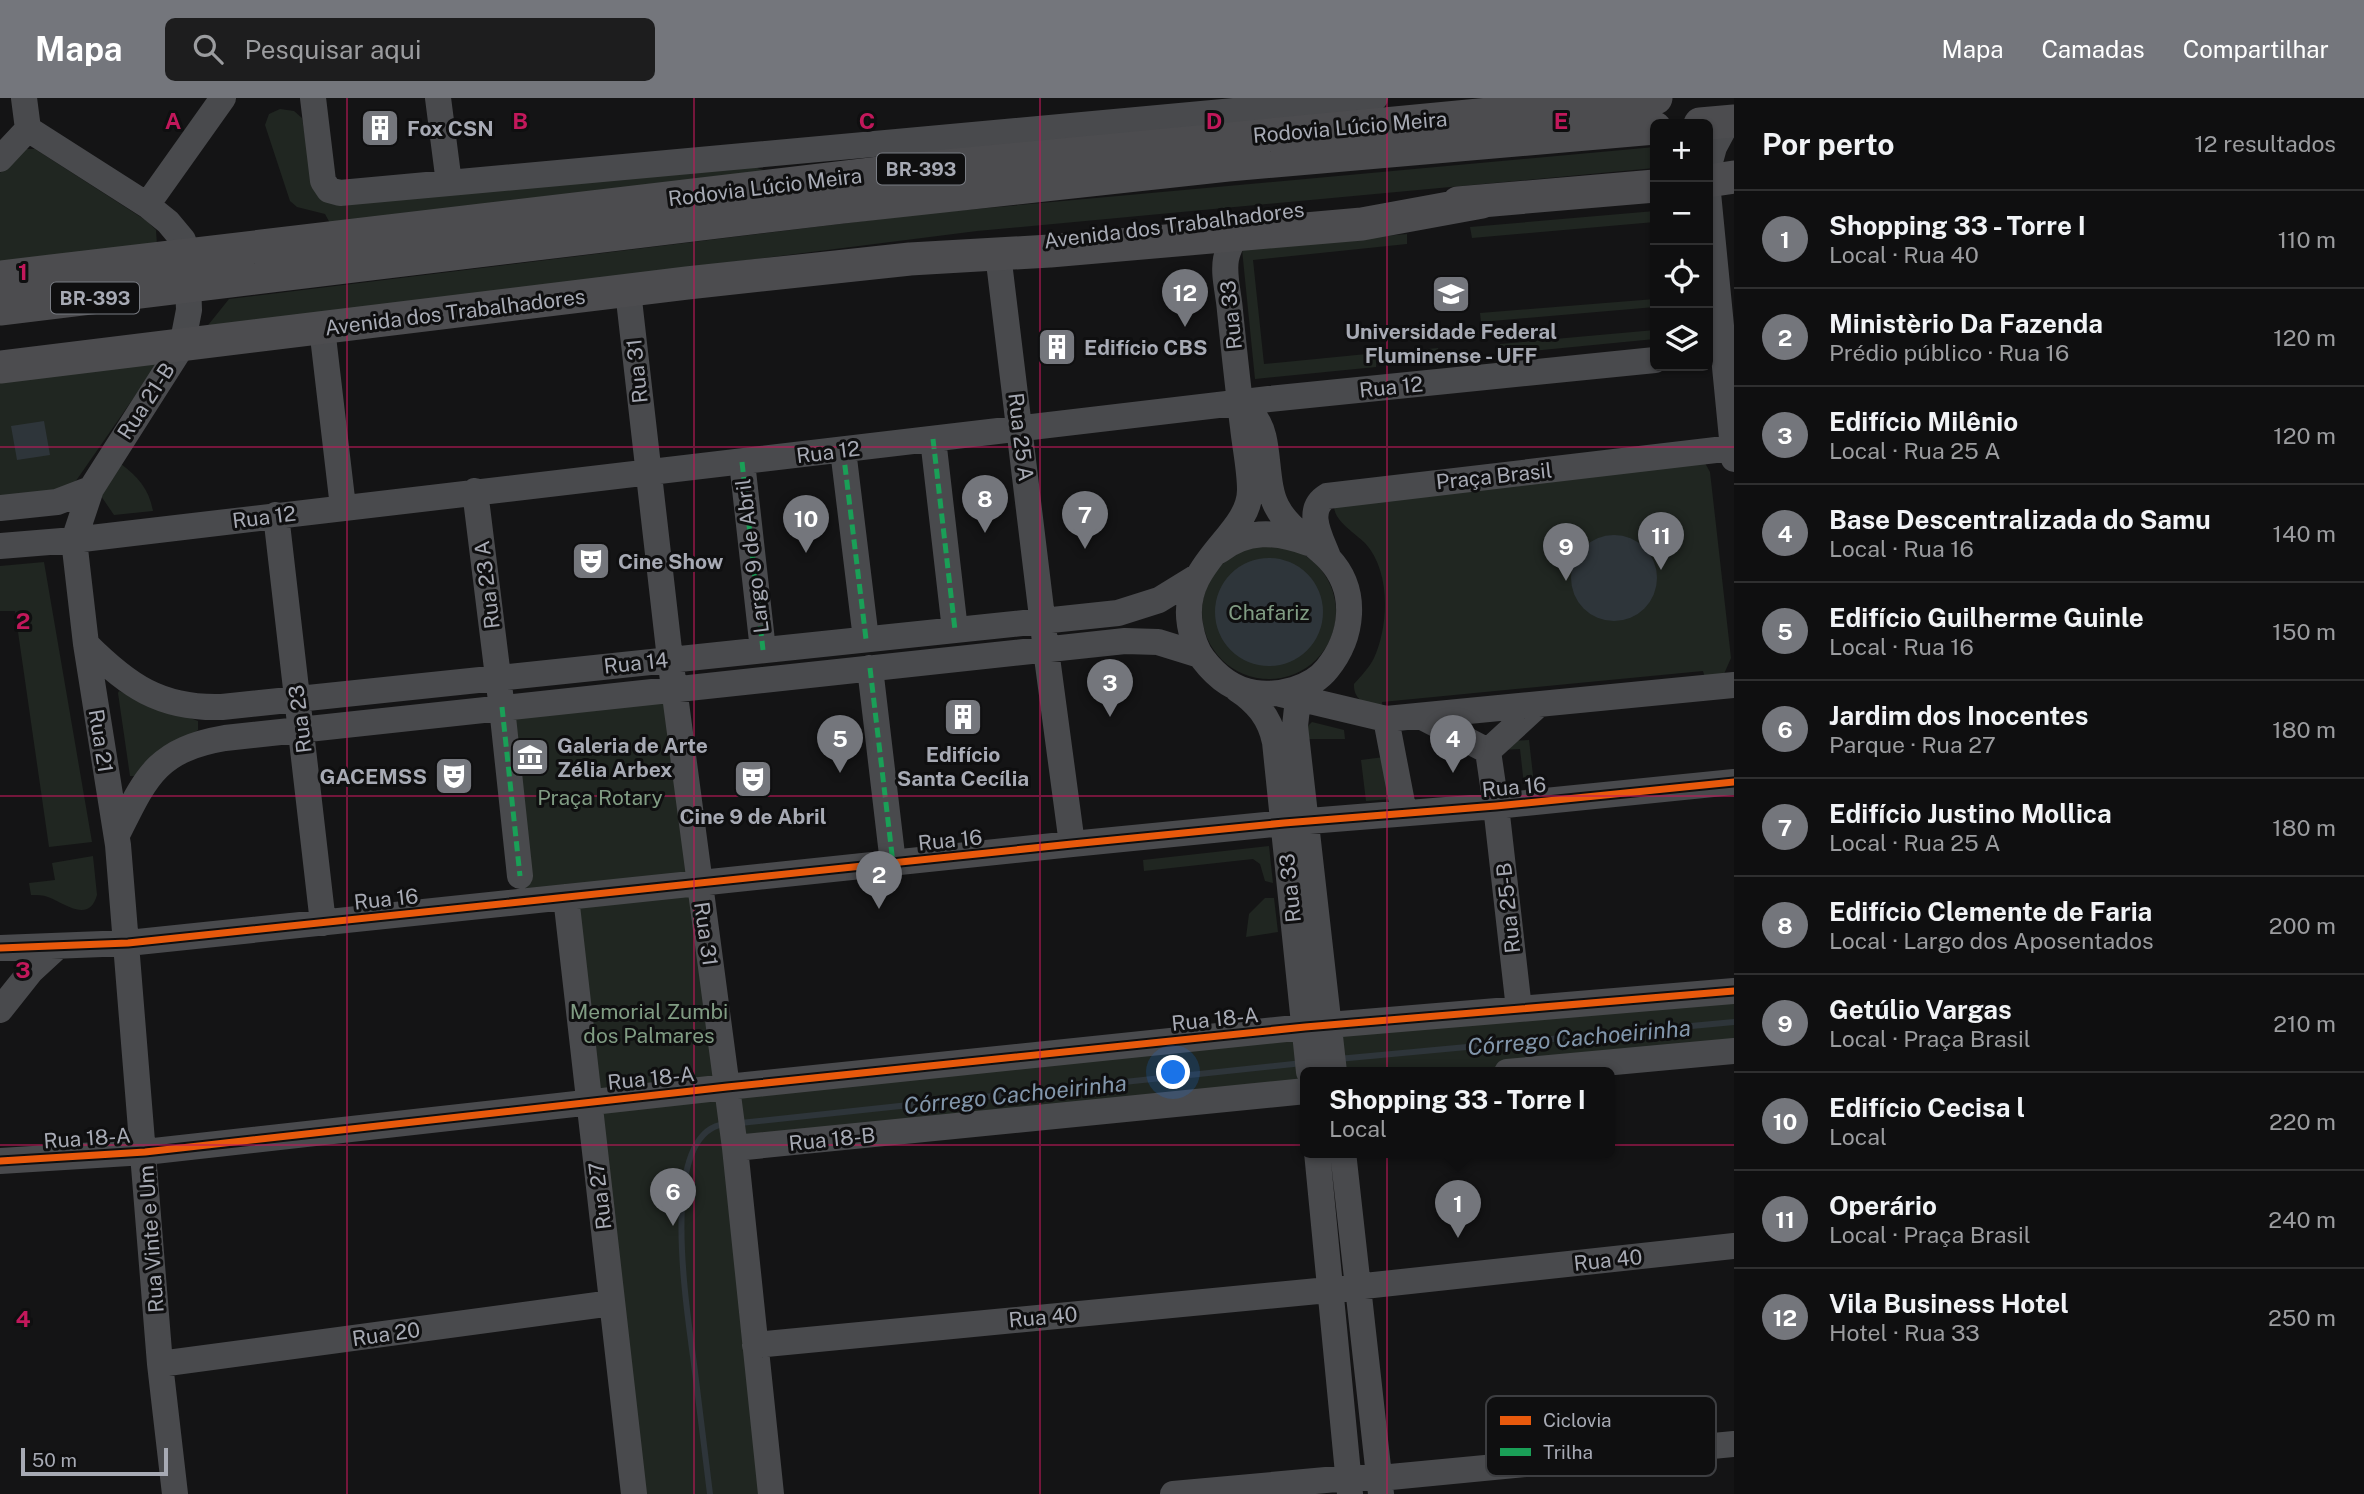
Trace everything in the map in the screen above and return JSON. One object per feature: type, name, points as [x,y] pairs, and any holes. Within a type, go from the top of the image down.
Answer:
[{"type":"main road","name":"Rodovia Lúcio Meira","points":[[0,309],[188,271],[915,169],[1656,98]]},
{"type":"main road","name":"Rodovia Lúcio Meira","points":[[0,277],[188,271],[801,212],[1228,165],[1650,128]]},
{"type":"main road","points":[[1713,180],[1734,177]]},
{"type":"main road","name":"Avenida dos Trabalhadores","points":[[1069,236],[1287,209],[1482,202],[1650,186]]},
{"type":"main road","name":"Avenida dos Trabalhadores","points":[[0,367],[910,259],[1187,239],[1231,249],[1482,202]]},
{"type":"street","points":[[147,205],[223,98]]},
{"type":"street","points":[[313,98],[323,181],[328,190],[340,193],[1374,98]]},
{"type":"street","points":[[438,98],[449,183]]},
{"type":"street","points":[[0,159],[26,113],[147,205],[179,233],[188,271]]},
{"type":"street","points":[[1713,151],[1721,122]]},
{"type":"street","points":[[1231,249],[1245,226],[1258,222],[1371,206]]},
{"type":"street","name":"Avenida dos Trabalhadores","points":[[910,259],[1069,236]]},
{"type":"street","points":[[1711,245],[1716,353],[1733,454]]},
{"type":"street","name":"Rua 33","points":[[1231,249],[1237,405],[1250,494],[1238,521],[1204,567],[1190,595],[1188,616],[1200,655],[1213,671],[1258,707],[1273,731],[1295,823]]},
{"type":"street","name":"Rua 25 A","points":[[998,254],[1046,650]]},
{"type":"street","name":"Rua 21-B","points":[[74,540],[91,489],[182,346],[188,321],[188,271]]},
{"type":"street","name":"Rua 31","points":[[628,291],[670,660],[735,1144],[771,1494]]},
{"type":"street","points":[[322,328],[344,507]]},
{"type":"street","name":"Rua 12","points":[[0,546],[74,540],[1020,428],[1650,361]]},
{"type":"street","points":[[1237,405],[1253,416],[1261,431],[1269,487],[1277,507],[1343,580],[1350,604],[1349,630],[1340,653],[1324,673],[1294,693]]},
{"type":"street","points":[[933,439],[955,630]]},
{"type":"street","points":[[843,450],[866,639]]},
{"type":"street","name":"Praça Brasil","points":[[1319,551],[1315,509],[1321,499],[1332,494],[1733,454]]},
{"type":"street","name":"Largo 9 de Abril","points":[[741,462],[763,650]]},
{"type":"street","points":[[0,508],[57,502],[91,489]]},
{"type":"street","name":"Rua 23 A","points":[[475,491],[502,707]]},
{"type":"street","name":"Rua 23","points":[[276,515],[323,923]]},
{"type":"street","points":[[1204,567],[1226,546],[1244,537],[1265,533],[1286,534],[1319,551]]},
{"type":"street","name":"Rua 21","points":[[74,540],[86,643],[117,835],[128,943]]},
{"type":"street","name":"Rua 14","points":[[86,643],[116,672],[143,691],[181,704],[222,707],[1132,610],[1171,594],[1204,567]]},
{"type":"street","name":"Rua 14","points":[[117,835],[139,791],[163,762],[182,749],[225,738],[1125,641],[1148,641],[1200,655]]},
{"type":"street","points":[[1046,650],[1072,844]]},
{"type":"street","points":[[870,667],[893,863]]},
{"type":"street","name":"Rua 33","points":[[1230,684],[1254,693],[1294,693],[1295,823],[1317,1029]]},
{"type":"street","points":[[1294,693],[1386,719],[1734,685]]},
{"type":"street","points":[[1420,716],[1488,751],[1538,705]]},
{"type":"street","points":[[222,707],[225,738]]},
{"type":"street","points":[[502,707],[520,876]]},
{"type":"street","points":[[1386,719],[1404,814]]},
{"type":"street","name":"Rua 25-B","points":[[1488,751],[1519,1009]]},
{"type":"street","name":"Rua 16","points":[[0,947],[128,943],[1072,844],[1496,806],[1730,780]]},
{"type":"street","name":"Rua 27","points":[[566,897],[633,1494]]},
{"type":"street","name":"Rua Vinte e Um","points":[[128,943],[160,1364],[175,1494]]},
{"type":"street","points":[[0,1010],[31,971],[57,947]]},
{"type":"street","name":"Rua 18-A","points":[[0,1161],[145,1152],[589,1102],[728,1093],[1317,1029],[1734,991]]},
{"type":"street","points":[[1310,1067],[1317,1029]]},
{"type":"street","points":[[1317,1029],[1332,1067]]},
{"type":"street","points":[[1561,1067],[1734,1051]]},
{"type":"street","name":"Rua 18-B","points":[[735,1144],[1300,1092]]},
{"type":"street","points":[[1318,1158],[1349,1486]]},
{"type":"street","points":[[1344,1158],[1380,1486]]},
{"type":"street","name":"Rua 40","points":[[755,1345],[1330,1290],[1734,1246]]},
{"type":"street","name":"Rua 20","points":[[160,1364],[612,1303]]},
{"type":"street","points":[[1716,1446],[1734,1444]]},
{"type":"street","points":[[1173,1494],[1380,1486],[1486,1473]]},
{"type":"green space","points":[[280,109],[294,111],[302,118],[313,184],[748,165],[772,173],[331,225],[325,214],[297,207],[290,201],[265,125],[269,114]]},
{"type":"green space","points":[[1650,147],[1650,168],[977,231],[205,329],[229,299],[921,214]]},
{"type":"green space","points":[[35,149],[147,221],[156,230],[157,245],[0,268],[0,173],[19,151]]},
{"type":"green space","points":[[1650,211],[1650,222],[1472,238],[1470,227]]},
{"type":"green space","points":[[1407,234],[1407,244],[1253,260],[1264,364],[1377,353],[1376,367],[1255,379],[1242,249]]},
{"type":"green space","points":[[1650,299],[1650,307],[1481,322],[1480,313]]},
{"type":"green space","points":[[1650,330],[1650,339],[1501,354],[1500,344]]},
{"type":"green space","points":[[1438,348],[1441,360],[1392,365],[1386,353]]},
{"type":"green space","points":[[162,357],[71,488],[0,501],[0,375]]},
{"type":"green space","points":[[1705,463],[1710,472],[1731,658],[1724,674],[1706,681],[1703,671],[1382,702],[1381,712],[1362,702],[1356,695],[1354,684],[1367,669],[1379,645],[1385,599],[1379,568],[1373,555],[1365,543],[1337,517],[1334,506]]},
{"type":"green space","points":[[121,464],[142,484],[153,511],[114,515],[101,496]]},
{"type":"green space","name":"Chafariz","points":[[1269,545],[1295,550],[1316,565],[1331,586],[1336,612],[1331,638],[1316,659],[1295,674],[1269,679],[1243,674],[1222,659],[1207,638],[1202,612],[1207,586],[1222,565],[1243,550]]},
{"type":"green space","points":[[44,562],[92,842],[49,847],[15,611],[0,611],[0,566]]},
{"type":"green space","points":[[674,688],[727,1087],[1305,1027],[1306,1067],[1300,1067],[1300,1092],[735,1148],[771,1494],[634,1494],[566,898],[523,902],[502,707]]},
{"type":"green space","points":[[119,691],[198,721],[198,730],[136,776],[130,776]]},
{"type":"green space","points":[[1312,722],[1344,730],[1345,739],[1306,739],[1308,726]]},
{"type":"green space","points":[[1529,740],[1534,784],[1524,785],[1520,749],[1500,750],[1508,741]]},
{"type":"green space","points":[[1384,757],[1391,799],[1366,801],[1361,760]]},
{"type":"green space","points":[[1269,846],[1273,883],[1265,881],[1260,864],[1253,859],[1144,871],[1143,860]]},
{"type":"green space","points":[[93,856],[97,895],[88,908],[76,909],[46,896],[31,895],[29,883],[55,880],[52,863]]},
{"type":"green space","points":[[1265,898],[1274,898],[1278,932],[1246,937],[1249,914]]},
{"type":"green space","points":[[1734,991],[1734,1051],[1561,1067],[1333,1067],[1329,1025]]},
{"type":"shaded area","points":[[44,421],[50,455],[17,460],[11,426]]},
{"type":"shaded area","points":[[1614,535],[1631,538],[1645,547],[1654,561],[1657,578],[1654,595],[1645,609],[1631,618],[1614,621],[1597,618],[1583,609],[1574,595],[1571,578],[1574,561],[1583,547],[1597,538]]},
{"type":"shaded area","name":"Chafariz","points":[[1269,558],[1290,562],[1307,574],[1319,591],[1323,612],[1319,633],[1307,650],[1290,662],[1269,666],[1248,662],[1231,650],[1219,633],[1215,612],[1219,591],[1231,574],[1248,562]]},
{"type":"waterway","name":"Córrego Cachoeirinha","points":[[1338,1059],[1734,1022]]},
{"type":"waterway","name":"Córrego Cachoeirinha","points":[[740,1123],[1303,1063]]},
{"type":"waterway","name":"Córrego Cachoeirinha","points":[[710,1494],[681,1234],[683,1194],[690,1160],[703,1135],[725,1124]]},
{"type":"marked path","points":[[933,439],[955,630]]},
{"type":"marked path","points":[[843,450],[866,639]]},
{"type":"marked path","points":[[742,462],[763,650]]},
{"type":"marked path","points":[[870,668],[893,863]]},
{"type":"marked path","points":[[502,707],[520,876]]},
{"type":"cycle path","points":[[0,948],[128,943],[1072,844],[1734,782]]},
{"type":"cycle path","points":[[0,1161],[145,1152],[727,1087],[1305,1027],[1734,991]]},
{"type":"place","name":"Fox CSN","points":[[380,128]]},
{"type":"place","name":"Universidade Federal Fluminense - UFF","points":[[1451,294]]},
{"type":"place","name":"Vila Business Hotel","points":[[1185,327]]},
{"type":"place","name":"Edifício CBS","points":[[1057,347]]},
{"type":"place","name":"Edifício Clemente de Faria","points":[[985,533]]},
{"type":"place","name":"Edifício Justino Mollica","points":[[1085,549]]},
{"type":"place","name":"Edifício Cecisa l","points":[[806,553]]},
{"type":"place","name":"Cine Show","points":[[591,561]]},
{"type":"place","name":"Operário","points":[[1661,570]]},
{"type":"place","name":"Getúlio Vargas","points":[[1566,581]]},
{"type":"place","name":"Edifício Santa Cecília","points":[[963,717]]},
{"type":"place","name":"Edifício Milênio","points":[[1110,717]]},
{"type":"place","name":"Galeria de Arte Zélia Arbex","points":[[530,757]]},
{"type":"place","name":"Edifício Guilherme Guinle","points":[[840,773]]},
{"type":"place","name":"Base Descentralizada do Samu","points":[[1453,773]]},
{"type":"place","name":"GACEMSS","points":[[454,776]]},
{"type":"place","name":"Cine 9 de Abril","points":[[753,779]]},
{"type":"place","name":"Ministèrio Da Fazenda","points":[[879,909]]},
{"type":"place","name":"Jardim dos Inocentes","points":[[673,1226]]},
{"type":"place","name":"Shopping 33 - Torre I","points":[[1458,1238]]},
{"type":"park label","name":"Praça Rotary","points":[[600,797]]},
{"type":"park label","name":"Memorial Zumbi dos Palmares","points":[[649,1023]]}]
